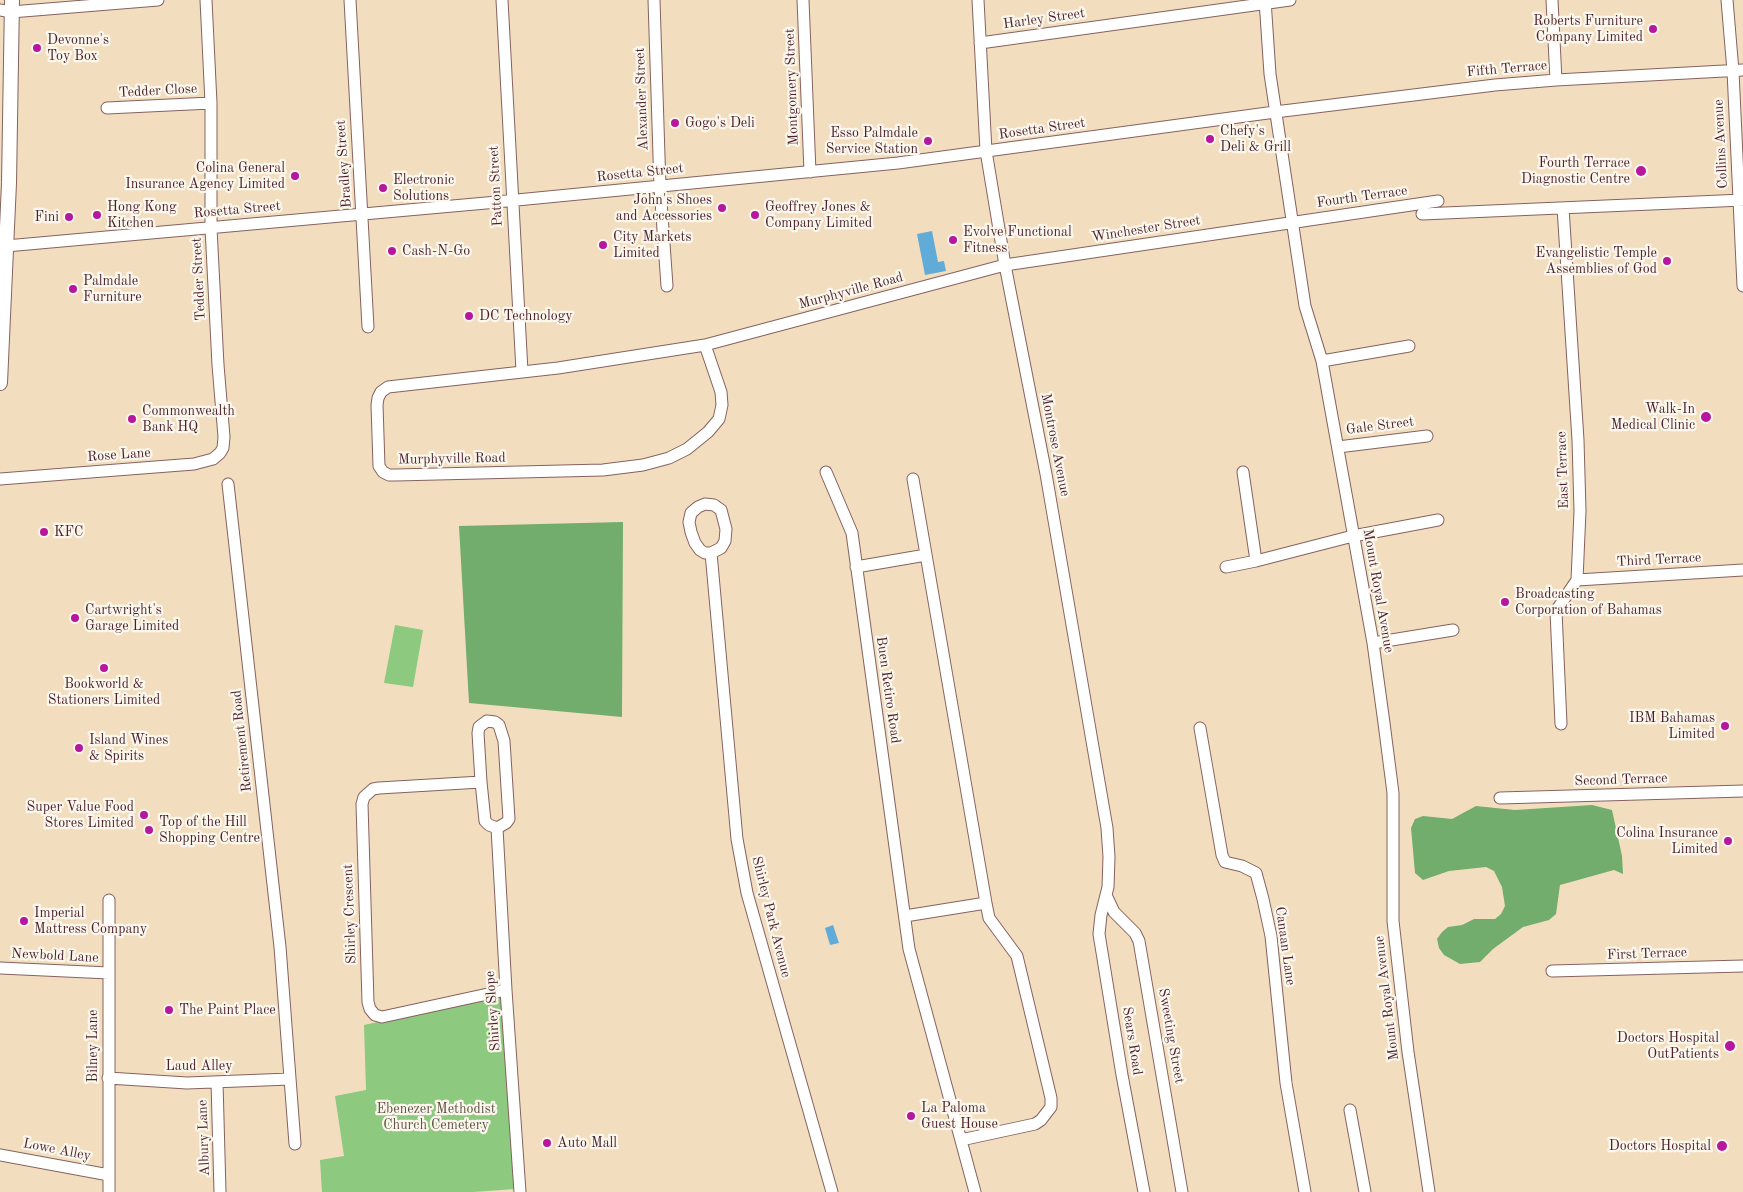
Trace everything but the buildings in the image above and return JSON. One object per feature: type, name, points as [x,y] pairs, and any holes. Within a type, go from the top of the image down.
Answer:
[{"type":"main road","points":[[0,383],[6,246],[4,184],[8,7]]},
{"type":"street","points":[[8,7],[158,0]]},
{"type":"street","name":"Tedder Street","points":[[206,0],[211,103],[211,228],[218,365],[224,437]]},
{"type":"street","name":"Bradley Street","points":[[350,0],[368,326]]},
{"type":"street","name":"Patton Street","points":[[502,0],[522,371]]},
{"type":"street","name":"Alexander Street","points":[[654,0],[660,186],[667,286]]},
{"type":"street","name":"Montgomery Street","points":[[803,0],[810,172]]},
{"type":"street","name":"Montrose Avenue","points":[[978,0],[986,151],[1005,266],[1046,474],[1102,794],[1109,857],[1106,896]]},
{"type":"street","name":"Harley Street","points":[[980,43],[1290,0]]},
{"type":"street","points":[[1552,0],[1556,80]]},
{"type":"street","name":"Collins Avenue","points":[[1727,0],[1738,70],[1743,286]]},
{"type":"street","name":"Mount Royal Avenue","points":[[1265,2],[1270,74],[1305,306],[1322,361],[1373,644],[1393,793],[1393,921],[1408,1052],[1429,1192]]},
{"type":"street","name":"Fifth Terrace","points":[[1275,112],[1416,93],[1556,80],[1738,70]]},
{"type":"street","name":"Tedder Close","points":[[107,108],[211,103]]},
{"type":"street","name":"Rosetta Street","points":[[6,246],[810,172],[986,151],[1275,112]]},
{"type":"street","name":"Fourth Terrace","points":[[1422,214],[1741,200]]},
{"type":"street","name":"Fourth Terrace","points":[[1291,222],[1438,201]]},
{"type":"street","name":"East Terrace","points":[[1563,208],[1578,440],[1580,511],[1577,580]]},
{"type":"street","name":"Winchester Street","points":[[1005,266],[1291,222]]},
{"type":"street","name":"Murphyville Road","points":[[705,345],[722,392],[719,420],[708,432],[687,449],[669,458],[643,465],[602,470],[389,475],[379,466],[377,405],[381,392],[388,387],[558,368],[705,345],[1005,266]]},
{"type":"street","points":[[1322,361],[1409,346]]},
{"type":"street","name":"Gale Street","points":[[1338,447],[1427,436]]},
{"type":"street","name":"Rose Lane","points":[[0,479],[194,464],[213,459],[220,453],[223,448],[224,437]]},
{"type":"street","name":"Buen Retiro Road","points":[[826,472],[852,533],[909,949],[974,1192]]},
{"type":"street","points":[[1243,472],[1256,561]]},
{"type":"street","points":[[913,479],[986,903],[990,918],[1017,956],[1051,1098],[1051,1107],[1041,1120],[1035,1124],[961,1140]]},
{"type":"street","name":"Retirement Road","points":[[228,484],[280,947],[295,1144]]},
{"type":"street","points":[[1226,567],[1353,536],[1438,520]]},
{"type":"street","name":"Shirley Park Avenue","points":[[711,553],[737,839],[747,893],[832,1192]]},
{"type":"street","points":[[856,567],[926,555]]},
{"type":"street","name":"Third Terrace","points":[[1577,580],[1743,570]]},
{"type":"street","points":[[1561,724],[1556,611],[1577,580]]},
{"type":"street","points":[[1373,644],[1453,630]]},
{"type":"street","points":[[491,721],[499,725],[502,730],[508,812],[506,823],[497,828],[485,821],[478,733],[482,724],[491,721]]},
{"type":"street","name":"Canaan Lane","points":[[1200,728],[1222,855],[1225,862],[1242,866],[1256,873],[1263,899],[1271,936],[1286,1083],[1305,1192]]},
{"type":"street","name":"Shirley Crescent","points":[[481,782],[380,788],[368,793],[364,798],[362,804],[368,1002],[370,1009],[375,1015],[382,1017],[506,990]]},
{"type":"street","name":"Second Terrace","points":[[1500,798],[1743,791]]},
{"type":"street","name":"Shirley Slope","points":[[497,828],[520,1192]]},
{"type":"street","name":"Sears Road","points":[[1106,896],[1100,934],[1122,1076],[1144,1192]]},
{"type":"street","name":"Sweeting Street","points":[[1106,896],[1114,912],[1135,933],[1139,941],[1182,1192]]},
{"type":"street","name":"Bilney Lane","points":[[108,1192],[109,900]]},
{"type":"street","points":[[904,916],[986,903]]},
{"type":"street","name":"First Terrace","points":[[1552,972],[1743,966]]},
{"type":"street","name":"Newbold Lane","points":[[0,968],[109,974]]},
{"type":"street","name":"Laud Alley","points":[[108,1078],[186,1083],[290,1079]]},
{"type":"street","name":"Albury Lane","points":[[217,1082],[220,1192]]},
{"type":"street","points":[[1350,1110],[1365,1192]]},
{"type":"street","name":"Lowe Alley","points":[[0,1155],[109,1175]]},
{"type":"green space","points":[[623,522],[622,717],[469,703],[459,526]]},
{"type":"green space","points":[[395,625],[423,630],[413,687],[384,683]]},
{"type":"green space","points":[[1592,805],[1612,810],[1622,856],[1623,874],[1614,870],[1560,885],[1556,914],[1549,920],[1523,927],[1493,949],[1480,962],[1460,964],[1444,955],[1439,948],[1437,939],[1448,927],[1462,925],[1474,919],[1495,919],[1501,914],[1505,906],[1502,887],[1494,871],[1486,867],[1449,871],[1423,880],[1415,873],[1411,828],[1415,819],[1423,816],[1452,819],[1476,806],[1515,810]]},
{"type":"green space","name":"Ebenezer Methodist Church Cemetery","points":[[502,995],[515,1189],[473,1192],[322,1192],[320,1160],[344,1156],[335,1096],[366,1090],[364,1025]]},
{"type":"water","points":[[932,231],[938,262],[944,261],[946,271],[925,275],[917,234]]},
{"type":"water","points":[[833,925],[839,943],[830,945],[825,928]]},
{"type":"place","name":"Roberts Furniture Company Limited","points":[[1653,29]]},
{"type":"place","name":"Devonne's Toy Box","points":[[37,48]]},
{"type":"place","name":"Gogo's Deli","points":[[675,123]]},
{"type":"place","name":"Chefy's Deli & Grill","points":[[1210,139]]},
{"type":"place","name":"Esso Palmdale Service Station","points":[[928,141]]},
{"type":"place","name":"Fourth Terrace Diagnostic Centre","points":[[1641,171]]},
{"type":"place","name":"Colina General Insurance Agency Limited","points":[[295,176]]},
{"type":"place","name":"Electronic Solutions","points":[[383,188]]},
{"type":"place","name":"John's Shoes and Accessories","points":[[722,208]]},
{"type":"place","name":"Hong Kong Kitchen","points":[[97,215]]},
{"type":"place","name":"Geoffrey Jones & Company Limited","points":[[755,215]]},
{"type":"place","name":"Fini","points":[[69,217]]},
{"type":"place","name":"Evolve Functional Fitness","points":[[953,240]]},
{"type":"place","name":"City Markets Limited","points":[[603,245]]},
{"type":"place","name":"Cash-N-Go","points":[[392,251]]},
{"type":"place","name":"Evangelistic Temple Assemblies of God","points":[[1667,261]]},
{"type":"place","name":"Palmdale Furniture","points":[[73,289]]},
{"type":"place","name":"DC Technology","points":[[469,316]]},
{"type":"place","name":"Walk-In Medical Clinic","points":[[1706,417]]},
{"type":"place","name":"Commonwealth Bank HQ","points":[[132,419]]},
{"type":"place","name":"KFC","points":[[44,532]]},
{"type":"place","name":"Broadcasting Corporation of Bahamas","points":[[1505,602]]},
{"type":"place","name":"Cartwright's Garage Limited","points":[[75,618]]},
{"type":"place","name":"Bookworld & Stationers Limited","points":[[104,668]]},
{"type":"place","name":"IBM Bahamas Limited","points":[[1725,726]]},
{"type":"place","name":"Island Wines & Spirits","points":[[79,748]]},
{"type":"place","name":"Super Value Food Stores Limited","points":[[144,815]]},
{"type":"place","name":"Top of the Hill Shopping Centre","points":[[149,830]]},
{"type":"place","name":"Colina Insurance Limited","points":[[1728,841]]},
{"type":"place","name":"Imperial Mattress Company","points":[[24,921]]},
{"type":"place","name":"The Paint Place","points":[[169,1010]]},
{"type":"place","name":"Doctors Hospital OutPatients","points":[[1730,1046]]},
{"type":"place","name":"La Paloma Guest House","points":[[911,1116]]},
{"type":"place","name":"Auto Mall","points":[[547,1143]]},
{"type":"place","name":"Doctors Hospital","points":[[1722,1146]]}]
